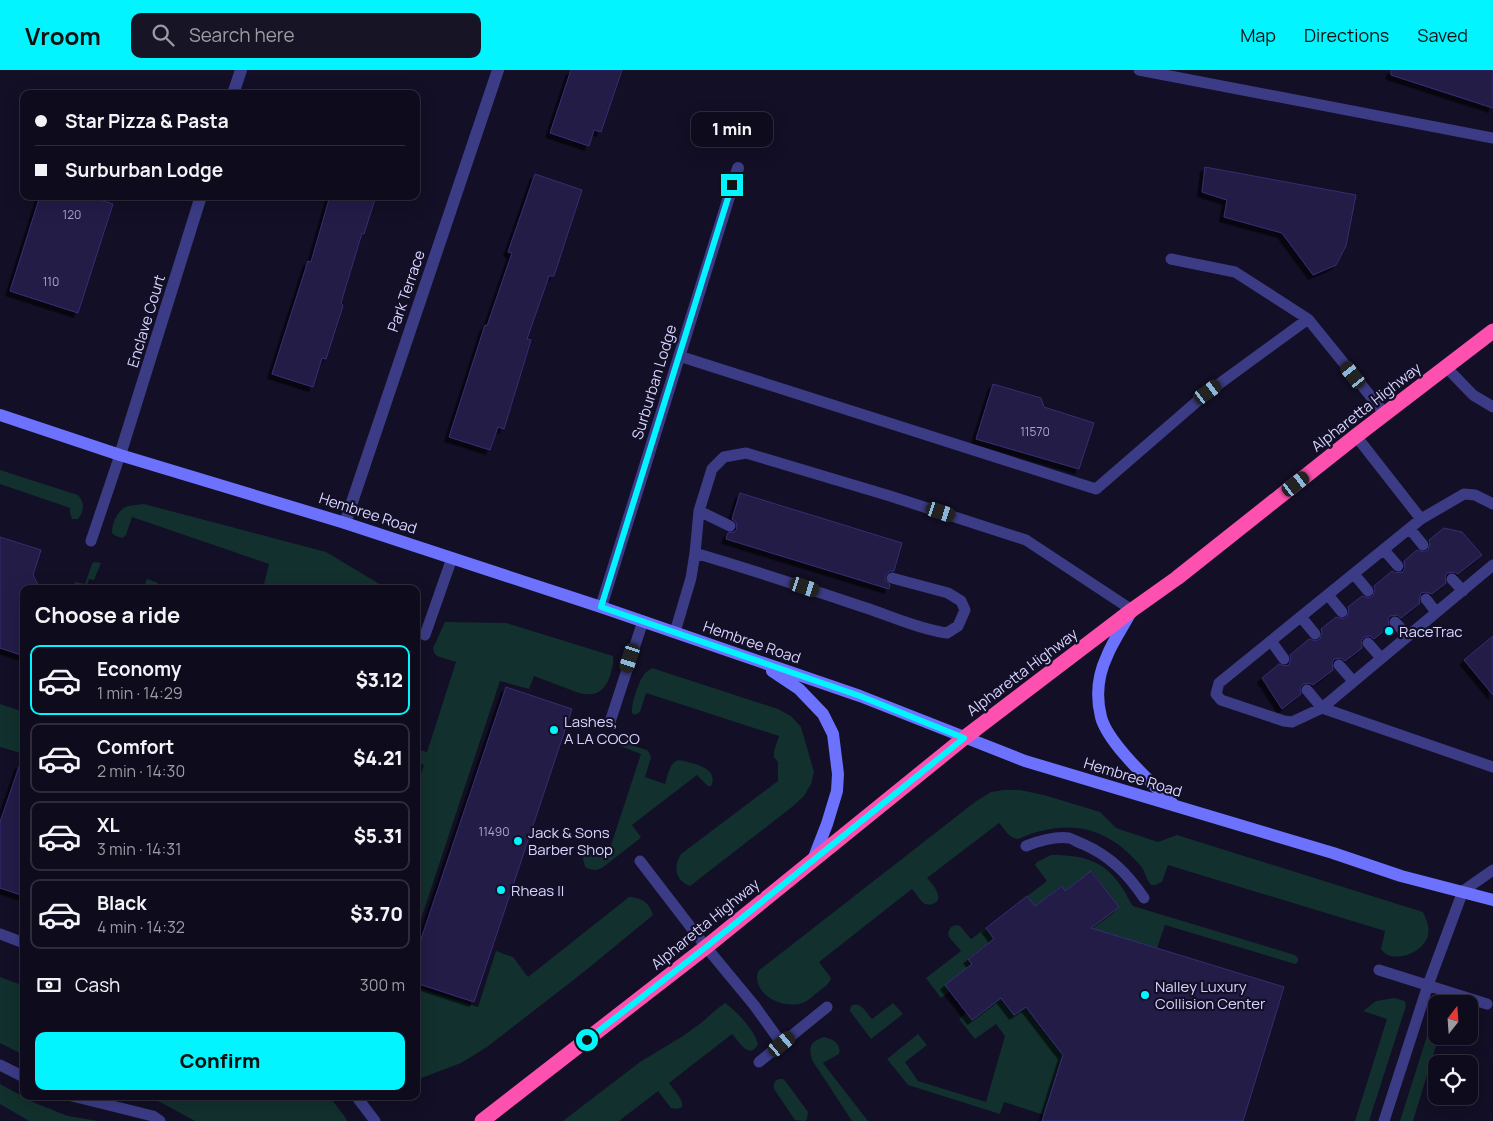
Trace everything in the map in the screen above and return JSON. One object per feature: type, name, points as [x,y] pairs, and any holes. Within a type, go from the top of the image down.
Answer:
[{"type":"highway","name":"Alpharetta Highway","points":[[482,1121],[706,947],[932,766],[964,738],[1177,578],[1356,436],[1493,331]]},
{"type":"street","points":[[234,90],[240,70]]},
{"type":"street","name":"Park Terrace","points":[[345,523],[498,70]]},
{"type":"street","name":"Surburban Lodge","points":[[601,607],[738,168]]},
{"type":"street","name":"Enclave Court","points":[[120,454],[200,200]]},
{"type":"street","name":"Hembree Road","points":[[0,415],[345,523],[643,621],[860,696],[1025,761],[1324,850],[1401,876],[1493,900]]},
{"type":"street","points":[[1132,610],[1106,658],[1097,692],[1101,718],[1114,742],[1176,806]]},
{"type":"street","points":[[760,662],[799,690],[823,714],[833,734],[838,774],[837,791],[813,860]]},
{"type":"lane","points":[[1139,70],[1493,138]]},
{"type":"lane","points":[[1171,259],[1235,272],[1308,318],[1385,414]]},
{"type":"lane","points":[[679,356],[1096,489],[1208,392],[1308,318]]},
{"type":"lane","points":[[1446,367],[1473,395],[1493,407]]},
{"type":"lane","points":[[1356,436],[1421,519]]},
{"type":"lane","points":[[675,632],[691,578],[698,511],[712,469],[724,457],[746,453],[890,496],[1026,540],[1132,610]]},
{"type":"lane","points":[[91,540],[120,454]]},
{"type":"lane","points":[[1493,504],[1475,495],[1464,494],[1421,519],[1219,683],[1216,694],[1221,700],[1292,722],[1322,708],[1493,565]]},
{"type":"lane","points":[[698,511],[730,526]]},
{"type":"lane","points":[[1410,528],[1423,545]]},
{"type":"lane","points":[[1384,550],[1398,566]]},
{"type":"lane","points":[[695,553],[796,584],[929,630],[947,633],[958,626],[965,610],[961,600],[948,593],[892,578]]},
{"type":"lane","points":[[425,635],[452,558]]},
{"type":"lane","points":[[1354,574],[1368,591]]},
{"type":"lane","points":[[1452,579],[1463,591]]},
{"type":"lane","points":[[1328,595],[1342,612]]},
{"type":"lane","points":[[1426,599],[1436,612]]},
{"type":"lane","points":[[1301,617],[1315,634]]},
{"type":"lane","points":[[610,722],[643,621]]},
{"type":"lane","points":[[1396,622],[1408,636]]},
{"type":"lane","points":[[1271,641],[1284,660]]},
{"type":"lane","points":[[1368,643],[1381,658]]},
{"type":"lane","points":[[1339,665],[1354,681]]},
{"type":"lane","points":[[1307,690],[1322,708],[1493,768]]},
{"type":"lane","points":[[1026,846],[1044,839],[1068,838],[1096,850],[1115,863],[1133,882],[1144,898]]},
{"type":"lane","points":[[640,861],[706,947],[754,1005],[782,1044]]},
{"type":"lane","points":[[1384,1121],[1428,985],[1463,892],[1493,870]]},
{"type":"lane","points":[[0,934],[20,942]]},
{"type":"lane","points":[[1379,970],[1487,1004]]},
{"type":"lane","points":[[759,1062],[827,1007]]},
{"type":"lane","points":[[0,1065],[20,1075]]},
{"type":"lane","points":[[88,1100],[153,1116],[160,1121]]},
{"type":"lane","points":[[359,1100],[375,1121]]},
{"type":"green space","points":[[0,470],[78,495],[83,504],[80,516],[78,519],[72,519],[70,508],[0,484]]},
{"type":"green space","points":[[144,504],[326,552],[381,585],[265,585],[269,564],[132,517],[126,535],[122,538],[116,536],[112,533],[114,521],[121,510],[128,506]]},
{"type":"green space","points":[[94,562],[101,563],[94,580],[89,579],[87,585],[74,585],[75,582],[85,584]]},
{"type":"green space","points":[[147,579],[158,583],[158,585],[145,585]]},
{"type":"green space","points":[[445,622],[506,623],[613,656],[613,663],[605,686],[595,694],[579,693],[534,676],[529,689],[500,681],[420,922],[420,776],[424,765],[420,764],[420,750],[427,752],[456,662],[437,656],[433,648]]},
{"type":"green space","points":[[652,668],[778,709],[791,716],[801,727],[814,772],[811,784],[804,796],[690,886],[678,877],[676,868],[678,859],[681,854],[778,781],[778,762],[774,757],[774,751],[779,736],[646,693],[640,712],[635,715],[632,713],[632,709],[638,686],[645,673]]},
{"type":"green space","points":[[0,704],[20,711],[20,753],[0,747]]},
{"type":"green space","points":[[621,742],[647,750],[650,754],[651,758],[645,777],[665,784],[671,766],[679,760],[703,767],[708,770],[713,780],[711,786],[708,786],[697,775],[632,825],[641,837],[638,840],[602,868],[596,870],[586,868],[583,853],[587,849],[608,854],[641,754],[620,746]]},
{"type":"green space","points":[[1020,790],[1044,795],[1100,812],[1116,828],[1158,842],[1177,835],[1423,912],[1428,926],[1426,941],[1421,947],[1407,955],[1393,956],[1386,954],[1381,949],[1385,931],[1168,865],[1162,882],[1151,885],[1142,867],[1127,852],[1113,841],[1099,834],[1084,829],[1068,827],[1035,832],[1015,839],[999,823],[927,878],[937,891],[937,902],[931,905],[925,904],[912,889],[819,962],[831,978],[826,986],[808,1000],[797,1004],[788,1004],[771,999],[765,994],[757,980],[758,971],[975,802],[991,792]]},
{"type":"green space","points":[[1051,855],[1083,858],[1101,865],[1116,879],[1133,906],[1295,955],[1298,958],[1298,962],[1295,964],[1165,925],[1157,948],[1090,928],[1119,907],[1092,871],[1065,891],[1061,886],[1035,906],[1027,896],[1047,881],[1035,865]]},
{"type":"green space","points":[[629,897],[638,898],[649,907],[653,915],[585,971],[487,1047],[461,1063],[420,1078],[420,988],[478,1007],[496,951],[513,957],[528,977]]},
{"type":"green space","points":[[960,926],[971,939],[986,928],[994,939],[968,958],[972,964],[946,984],[950,991],[941,998],[926,978],[961,951],[949,937],[948,933],[951,927]]},
{"type":"green space","points":[[0,977],[20,984],[20,1053],[0,1043]]},
{"type":"green space","points":[[1007,994],[1008,996],[1003,1001],[1014,1015],[1026,1007],[1063,1055],[1044,1115],[1004,1102],[1000,1114],[908,1085],[887,1059],[918,1034],[927,1045],[905,1062],[918,1081],[986,1102],[1005,1036],[996,1024],[975,1039],[959,1019],[967,1013],[973,1020]]},
{"type":"green space","points":[[1394,998],[1405,1001],[1406,1006],[1369,1121],[1355,1121],[1387,1019],[1363,1011],[1376,1001]]},
{"type":"green space","points":[[725,1003],[745,1022],[758,1044],[755,1049],[748,1050],[732,1034],[669,1083],[681,1100],[682,1107],[678,1109],[671,1108],[658,1091],[619,1121],[563,1121],[640,1062],[683,1036]]},
{"type":"green space","points":[[893,1003],[903,1014],[871,1039],[850,1011],[851,1006],[858,1005],[872,1019]]},
{"type":"green space","points":[[1428,1033],[1428,1045],[1436,1045],[1433,1055],[1428,1055],[1428,1072],[1413,1121],[1400,1121]]},
{"type":"green space","points":[[824,1037],[836,1042],[840,1050],[839,1054],[823,1063],[868,1121],[852,1121],[812,1060],[811,1046],[815,1041]]},
{"type":"green space","points":[[779,1079],[783,1079],[786,1082],[808,1112],[805,1121],[795,1120],[774,1089],[774,1083]]},
{"type":"green space","points":[[0,1084],[20,1095],[20,1100],[29,1100],[68,1116],[98,1121],[29,1121],[0,1104]]},
{"type":"green space","points":[[154,1100],[332,1100],[347,1121],[195,1121]]},
{"type":"building","points":[[571,70],[622,70],[601,132],[594,130],[589,146],[550,133]]},
{"type":"building","points":[[1391,70],[1493,70],[1493,108],[1391,75]]},
{"type":"building","points":[[1205,167],[1356,195],[1346,246],[1336,265],[1313,275],[1282,233],[1224,217],[1227,200],[1202,192]]},
{"type":"building","points":[[535,174],[582,190],[554,276],[549,276],[527,339],[531,340],[504,429],[498,427],[490,450],[449,437],[485,325],[487,326],[512,253],[508,252]]},
{"type":"building","points":[[39,200],[100,200],[113,204],[78,313],[10,291]]},
{"type":"building","points":[[329,200],[375,200],[364,234],[362,233],[341,303],[343,306],[326,359],[322,358],[313,387],[272,374],[308,261],[311,262]]},
{"type":"building","points":[[993,384],[1041,398],[1044,407],[1094,423],[1079,469],[976,439]]},
{"type":"building","points":[[740,493],[902,543],[894,571],[890,571],[885,576],[885,580],[890,585],[889,589],[726,539],[728,533],[734,532],[737,529],[736,522],[732,519]]},
{"type":"building","points":[[1444,528],[1462,532],[1482,555],[1458,574],[1454,572],[1447,573],[1445,577],[1446,583],[1432,594],[1421,593],[1420,603],[1401,618],[1397,615],[1390,616],[1388,620],[1389,627],[1374,639],[1370,636],[1364,637],[1361,641],[1362,648],[1345,661],[1341,658],[1334,659],[1332,663],[1333,670],[1313,685],[1309,683],[1303,684],[1300,688],[1301,694],[1282,709],[1262,678],[1279,664],[1289,665],[1290,655],[1309,639],[1316,641],[1320,639],[1321,629],[1336,617],[1343,619],[1347,617],[1348,607],[1362,596],[1369,598],[1373,596],[1374,586],[1392,571],[1396,573],[1403,572],[1405,568],[1404,561],[1417,550],[1424,552],[1428,550],[1429,540]]},
{"type":"building","points":[[0,537],[41,550],[33,575],[38,585],[20,585],[20,655],[0,648]]},
{"type":"building","points":[[1493,636],[1493,695],[1464,660]]},
{"type":"building","points":[[506,687],[572,709],[474,1002],[420,984],[420,942]]},
{"type":"building","points":[[20,764],[20,895],[0,888],[0,822]]},
{"type":"building","name":"Nalley Luxury Collision Center","points":[[1091,871],[1119,907],[1091,928],[1284,987],[1243,1121],[1042,1121],[1063,1055],[1026,1007],[1014,1015],[1001,998],[972,1020],[945,985],[972,964],[968,959],[994,939],[986,928],[1027,896],[1035,906],[1062,886],[1065,891]]},
{"type":"place","name":"RaceTrac","points":[[1389,631]]},
{"type":"place","name":"Lashes, A LA COCO","points":[[554,730]]},
{"type":"place","name":"Jack & Sons Barber Shop","points":[[518,841]]},
{"type":"place","name":"Rheas II","points":[[501,890]]},
{"type":"place","name":"Nalley Luxury Collision Center","points":[[1145,995]]},
{"type":"route","points":[[587,1040],[932,766],[964,738],[860,696],[601,607],[732,185]]}]
